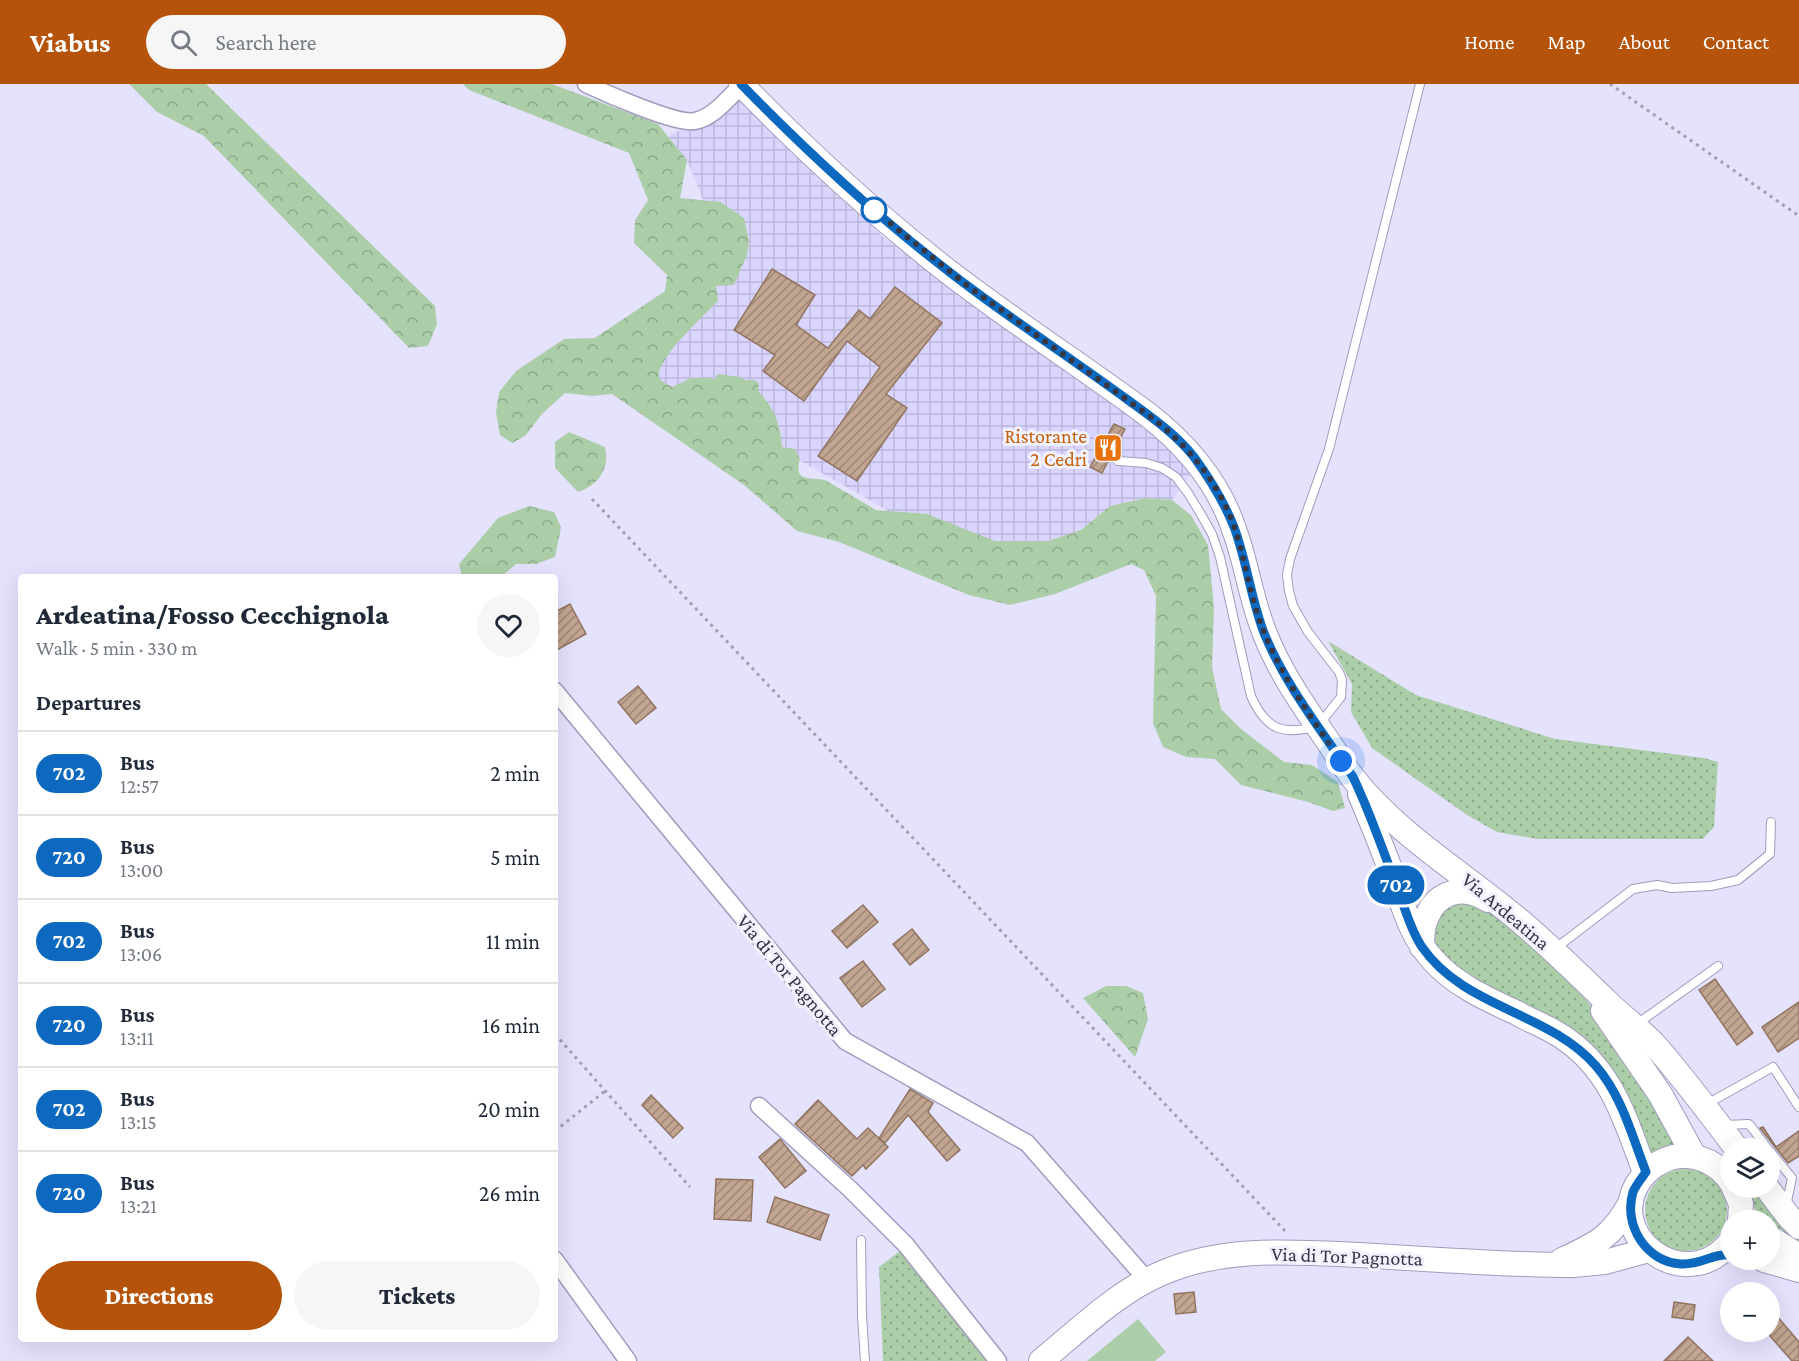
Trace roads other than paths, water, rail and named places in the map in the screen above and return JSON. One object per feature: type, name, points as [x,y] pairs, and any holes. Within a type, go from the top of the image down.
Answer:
[{"type":"main road","name":"Via Ardeatina","points":[[741,85],[819,160],[929,256],[1138,408],[1188,450],[1210,479],[1224,504],[1235,530],[1256,611],[1287,678],[1353,778],[1405,830],[1516,917],[1635,1026],[1653,1044],[1729,1138]]},
{"type":"main road","name":"Via Ardeatina","points":[[1353,778],[1384,852],[1411,926],[1422,947],[1440,968],[1456,981],[1559,1034],[1585,1054],[1602,1074],[1616,1097],[1646,1172]]},
{"type":"main road","points":[[1422,947],[1424,924],[1428,913],[1443,896],[1454,892],[1473,892],[1516,917]]},
{"type":"main road","name":"Via Ardeatina","points":[[1577,974],[1660,1094],[1694,1156]]},
{"type":"main road","points":[[1552,1265],[1589,1248],[1608,1235],[1621,1221],[1634,1191],[1646,1172],[1655,1165],[1673,1157],[1694,1156],[1720,1170]]},
{"type":"main road","points":[[1775,1198],[1792,1220]]},
{"type":"main road","points":[[1631,1202],[1632,1224],[1637,1236],[1649,1250],[1667,1262],[1700,1263],[1720,1253]]},
{"type":"main road","points":[[1780,1244],[1799,1256]]},
{"type":"main road","name":"Via di Tor Pagnotta","points":[[1041,1361],[1107,1307],[1147,1280],[1207,1258],[1259,1253],[1305,1252],[1573,1266],[1605,1262],[1649,1250]]},
{"type":"main road","points":[[1780,1265],[1799,1270]]},
{"type":"street","points":[[586,84],[675,120],[693,122],[718,109],[741,85]]},
{"type":"street","name":"Via di Tor Pagnotta","points":[[558,695],[845,1041],[1027,1143],[1147,1280]]},
{"type":"street","points":[[759,1106],[851,1190],[906,1245],[998,1361]]},
{"type":"street","points":[[558,1264],[628,1361]]},
{"type":"lane","points":[[1118,461],[1146,463],[1162,468],[1176,477],[1207,525],[1220,557],[1251,696],[1256,709],[1265,720],[1281,729],[1296,731],[1318,726],[1341,697],[1342,680],[1339,672],[1308,632],[1293,606],[1287,575],[1290,559],[1329,449],[1420,84]]},
{"type":"lane","points":[[1553,950],[1633,890],[1658,885],[1672,888],[1712,886],[1738,880],[1770,854],[1771,822]]},
{"type":"lane","points":[[1635,1026],[1718,966]]},
{"type":"lane","points":[[1704,1106],[1773,1067],[1799,1107]]},
{"type":"lane","points":[[1720,1126],[1749,1124],[1760,1138]]},
{"type":"lane","points":[[1780,1164],[1792,1179],[1792,1220]]},
{"type":"lane","points":[[861,1240],[865,1361]]},
{"type":"place","name":"Ristorante 2 Cedri","points":[[1108,448]]}]
